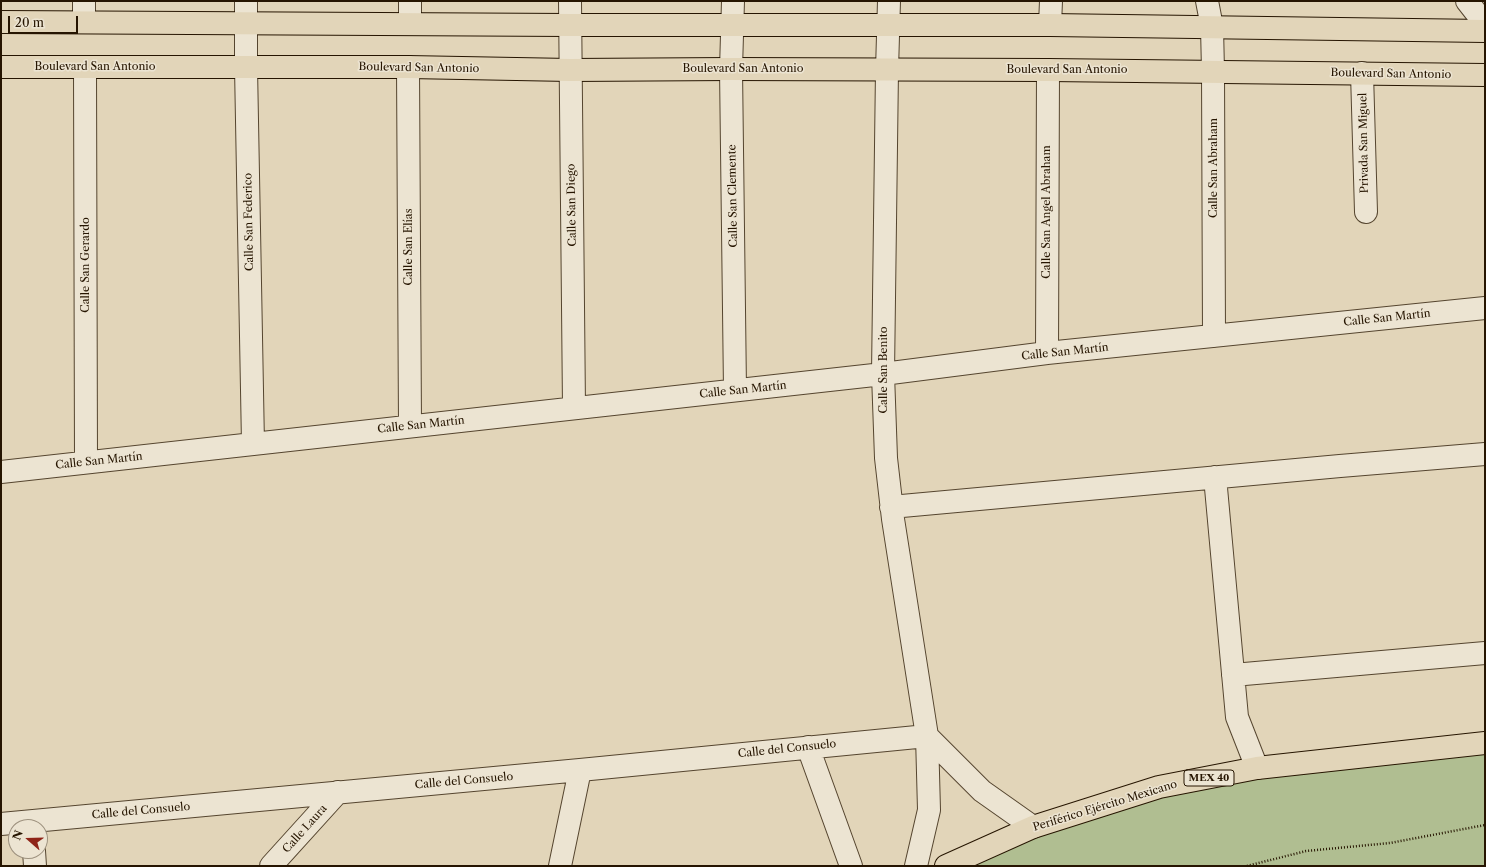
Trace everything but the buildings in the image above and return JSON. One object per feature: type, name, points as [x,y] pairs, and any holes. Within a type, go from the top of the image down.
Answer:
[{"type":"main road","points":[[1,22],[84,11],[246,22],[570,25],[1050,25],[1485,31]]},
{"type":"main road","name":"Boulevard San Antonio","points":[[1,67],[408,67],[570,70],[1048,70],[1485,75]]},
{"type":"main road","name":"Periférico Ejército Mexicano","points":[[946,866],[1033,827],[1159,787],[1257,768],[1485,743]]},
{"type":"street","name":"Calle San Federico","points":[[246,1],[253,444]]},
{"type":"street","points":[[410,1],[410,23]]},
{"type":"street","name":"Calle San Diego","points":[[570,1],[574,408]]},
{"type":"street","name":"Calle San Clemente","points":[[733,1],[731,69],[735,390]]},
{"type":"street","name":"Calle San Benito","points":[[889,1],[883,374],[886,458],[891,507],[927,736],[929,810],[916,866]]},
{"type":"street","points":[[1050,25],[1051,1]]},
{"type":"street","name":"Calle San Abraham","points":[[1207,1],[1209,5],[1212,27],[1214,71],[1214,336]]},
{"type":"street","points":[[1467,1],[1485,24]]},
{"type":"street","name":"Calle San Elías","points":[[408,67],[410,426]]},
{"type":"street","name":"Calle San Gerardo","points":[[85,68],[86,462]]},
{"type":"street","name":"Calle San Angel Abraham","points":[[1047,353],[1048,70]]},
{"type":"street","name":"Privada San Miguel","points":[[1362,73],[1366,212]]},
{"type":"street","name":"Calle San Martín","points":[[1,472],[883,374],[1047,353],[1485,308]]},
{"type":"street","points":[[891,507],[1485,454]]},
{"type":"street","points":[[1215,477],[1237,716],[1257,768]]},
{"type":"street","points":[[1233,675],[1485,654]]},
{"type":"street","points":[[927,736],[982,791],[1033,827]]},
{"type":"street","name":"Calle del Consuelo","points":[[48,822],[338,792],[927,736]]},
{"type":"street","points":[[808,747],[851,866]]},
{"type":"street","points":[[560,866],[580,770]]},
{"type":"street","name":"Calle Laura","points":[[271,866],[338,792]]},
{"type":"path","points":[[1247,866],[1306,851],[1390,843],[1485,825]]},
{"type":"green space","points":[[1485,751],[1485,866],[965,866],[984,856],[1117,805],[1282,771]]}]
